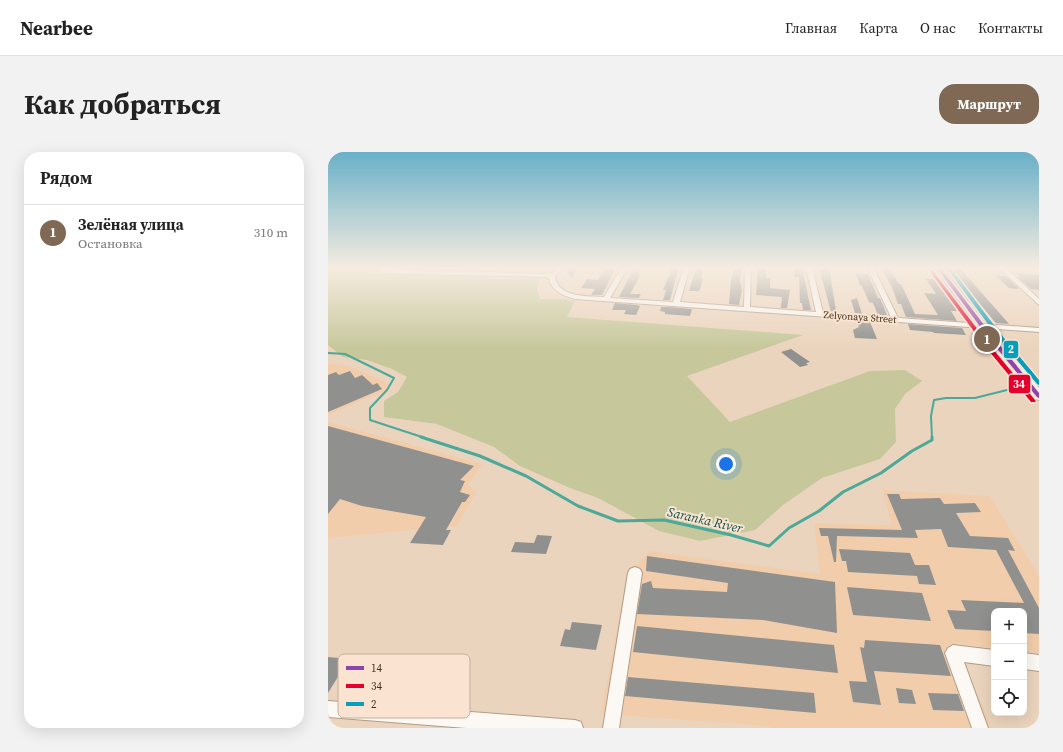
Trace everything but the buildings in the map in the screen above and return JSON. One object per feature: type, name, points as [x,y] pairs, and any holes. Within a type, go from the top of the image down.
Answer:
[{"type":"main road","points":[[958,294],[1039,396]]},
{"type":"street","name":"Zelyonaya Street","points":[[567,294],[575,297],[606,300],[1039,330]]},
{"type":"street","points":[[606,300],[609,294]]},
{"type":"street","points":[[676,304],[679,294]]},
{"type":"street","points":[[747,294],[747,309]]},
{"type":"street","points":[[815,294],[820,314]]},
{"type":"street","points":[[883,294],[896,320]]},
{"type":"street","points":[[1029,294],[1039,303]]},
{"type":"street","points":[[611,728],[635,573]]},
{"type":"street","points":[[980,728],[953,653],[991,658]]},
{"type":"street","points":[[1027,661],[1039,663]]},
{"type":"street","points":[[328,709],[338,710]]},
{"type":"street","points":[[445,718],[575,728]]},
{"type":"shaded area","points":[[328,363],[351,367],[386,382],[387,390],[328,415]]},
{"type":"shaded area","points":[[328,422],[482,464],[468,485],[476,492],[457,526],[328,538]]},
{"type":"shaded area","points":[[882,490],[990,496],[1039,576],[1039,653],[1027,651],[1027,608],[991,608],[991,648],[957,643],[991,728],[772,728],[767,726],[601,714],[628,568],[640,563],[650,551],[820,574],[814,523],[892,525]]},
{"type":"green space","points":[[328,294],[538,294],[540,299],[575,301],[567,317],[803,335],[687,376],[730,422],[870,371],[905,370],[922,381],[905,394],[895,409],[896,442],[880,459],[822,478],[783,505],[755,530],[700,541],[659,531],[598,498],[570,488],[520,466],[494,447],[437,424],[384,417],[384,401],[398,392],[407,377],[392,369],[367,360],[343,357],[328,345]]},
{"type":"waterway","name":"Saranka River","points":[[328,353],[345,354],[394,378],[387,390],[370,408],[370,420],[425,438]]},
{"type":"waterway","name":"Saranka River","points":[[932,438],[931,416],[934,400],[946,398],[975,398],[1011,389]]},
{"type":"waterway","name":"Saranka River","points":[[421,437],[480,456],[526,476],[578,506],[618,521],[664,520],[731,535],[769,546],[789,528],[819,511],[843,492],[881,473],[912,451],[932,440],[932,438]]},
{"type":"transit line","name":"34","points":[[948,294],[986,344],[1033,401]]},
{"type":"transit line","name":"14","points":[[958,294],[992,339],[1039,396]]},
{"type":"transit line","name":"2","points":[[968,294],[998,334],[1039,383]]},
{"type":"place","name":"Зелёная улица","points":[[987,339]]}]
